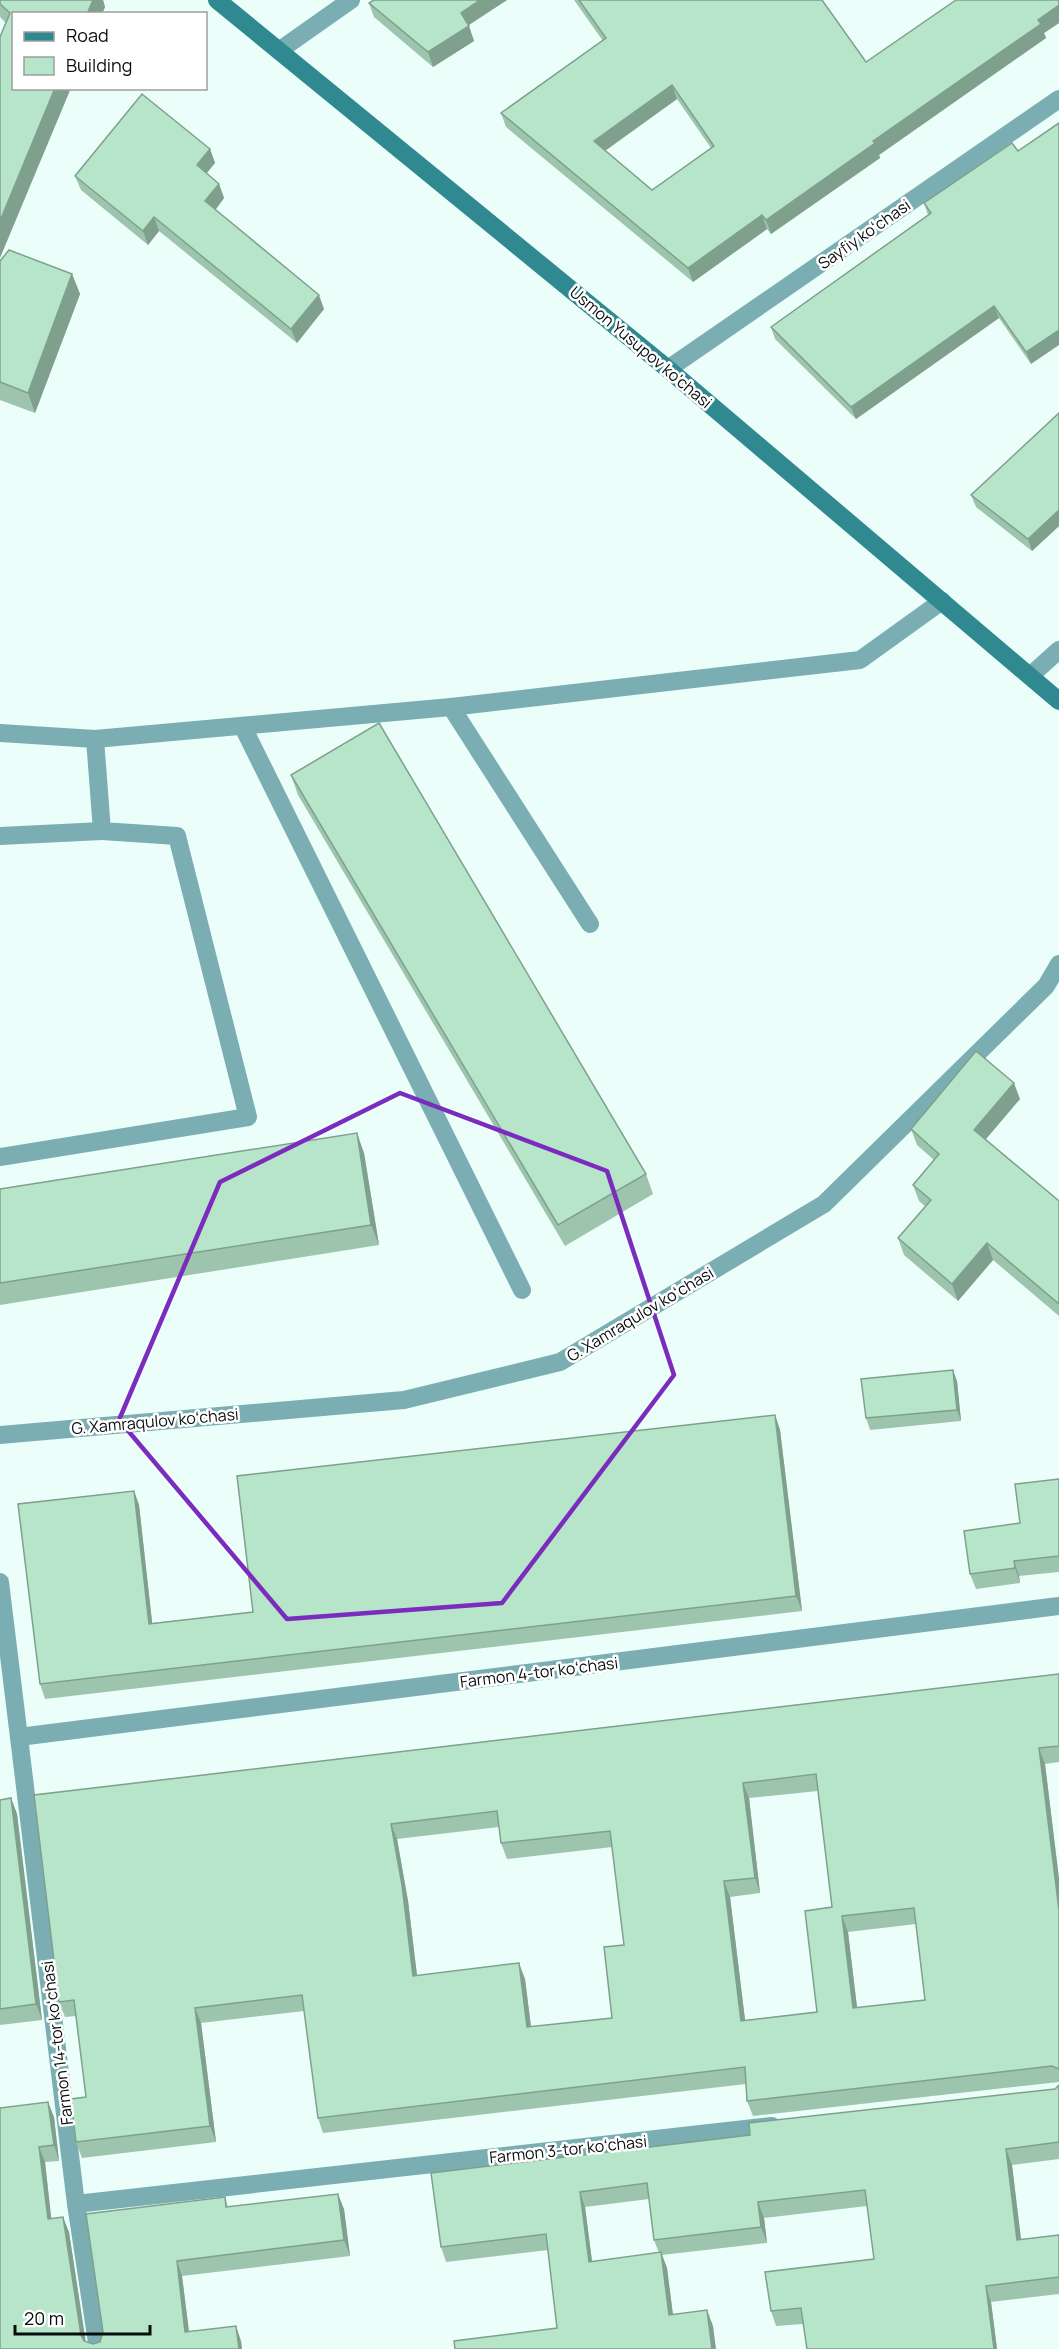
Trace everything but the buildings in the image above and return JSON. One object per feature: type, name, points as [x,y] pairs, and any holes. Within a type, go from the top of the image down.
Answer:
[{"type":"main road","name":"Usmon Yusupov ko'chasi","points":[[217,0],[668,369],[1059,701]]},
{"type":"street","points":[[280,50],[351,0]]},
{"type":"street","name":"Sayfiy koʻchasi","points":[[668,369],[1059,99]]},
{"type":"street","points":[[0,733],[95,739],[243,727],[451,707],[860,660],[942,601]]},
{"type":"street","points":[[1030,676],[1059,650]]},
{"type":"street","points":[[451,707],[590,924]]},
{"type":"street","points":[[243,727],[522,1290]]},
{"type":"street","points":[[95,739],[102,831]]},
{"type":"street","points":[[0,836],[102,831],[177,836],[248,1117],[0,1157]]},
{"type":"street","name":"G. Xamraqulov koʻchasi","points":[[0,1435],[404,1400],[560,1362],[824,1204],[1046,986],[1059,964]]},
{"type":"street","name":"Farmon 14-tor koʻchasi","points":[[0,1582],[76,2204],[98,2349]]},
{"type":"street","name":"Farmon 4-tor koʻchasi","points":[[19,1737],[1059,1606]]},
{"type":"street","name":"Farmon 3-tor koʻchasi","points":[[76,2204],[787,2124]]},
{"type":"highlighted area","points":[[400,1093],[607,1171],[674,1375],[502,1603],[287,1619],[119,1420],[220,1182]]}]
